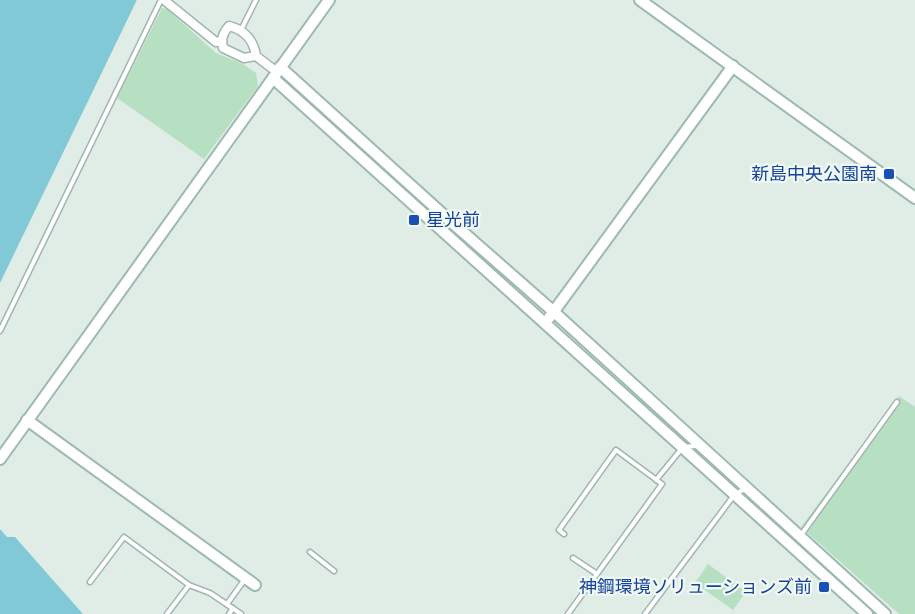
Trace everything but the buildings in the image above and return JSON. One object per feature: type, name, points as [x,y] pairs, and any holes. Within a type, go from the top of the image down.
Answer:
[{"type":"street","points":[[162,0],[216,42],[221,41]]},
{"type":"street","points":[[0,459],[329,0]]},
{"type":"street","points":[[640,0],[915,198]]},
{"type":"street","points":[[256,56],[244,58],[223,48],[221,41],[229,26],[241,31],[254,43],[256,56],[554,312],[885,614]]},
{"type":"street","points":[[545,322],[733,66]]},
{"type":"street","points":[[277,72],[545,322],[867,614]]},
{"type":"street","points":[[27,420],[250,581]]},
{"type":"lane","points":[[0,331],[162,0]]},
{"type":"lane","points":[[241,31],[256,0]]},
{"type":"lane","points":[[799,537],[897,402]]},
{"type":"lane","points":[[679,428],[683,435],[683,447]]},
{"type":"lane","points":[[656,480],[683,447],[692,445],[702,448]]},
{"type":"lane","points":[[564,534],[559,530],[616,450],[662,484],[568,614]]},
{"type":"lane","points":[[645,614],[735,494],[745,488]]},
{"type":"lane","points":[[90,582],[124,537],[189,585],[210,592],[241,614]]},
{"type":"lane","points":[[310,552],[334,571]]},
{"type":"lane","points":[[573,558],[597,574]]},
{"type":"lane","points":[[227,604],[250,581]]},
{"type":"lane","points":[[167,614],[189,585]]},
{"type":"lane","points":[[229,614],[233,608]]},
{"type":"green space","points":[[162,8],[167,9],[216,53],[243,64],[256,73],[258,86],[204,159],[117,98]]},
{"type":"green space","points":[[899,396],[915,407],[915,614],[899,614],[801,527]]},
{"type":"green space","points":[[708,564],[746,592],[733,610],[695,583]]},
{"type":"water","points":[[0,0],[137,0],[0,283]]},
{"type":"water","points":[[0,529],[7,537],[15,537],[83,614],[0,614]]},
{"type":"pier","points":[[137,0],[140,0],[38,213],[0,286]]},
{"type":"place","name":"新島中央公園南","points":[[889,174]]},
{"type":"place","name":"星光前","points":[[414,220]]},
{"type":"place","name":"神鋼環境ソリューションズ前","points":[[824,587]]}]
